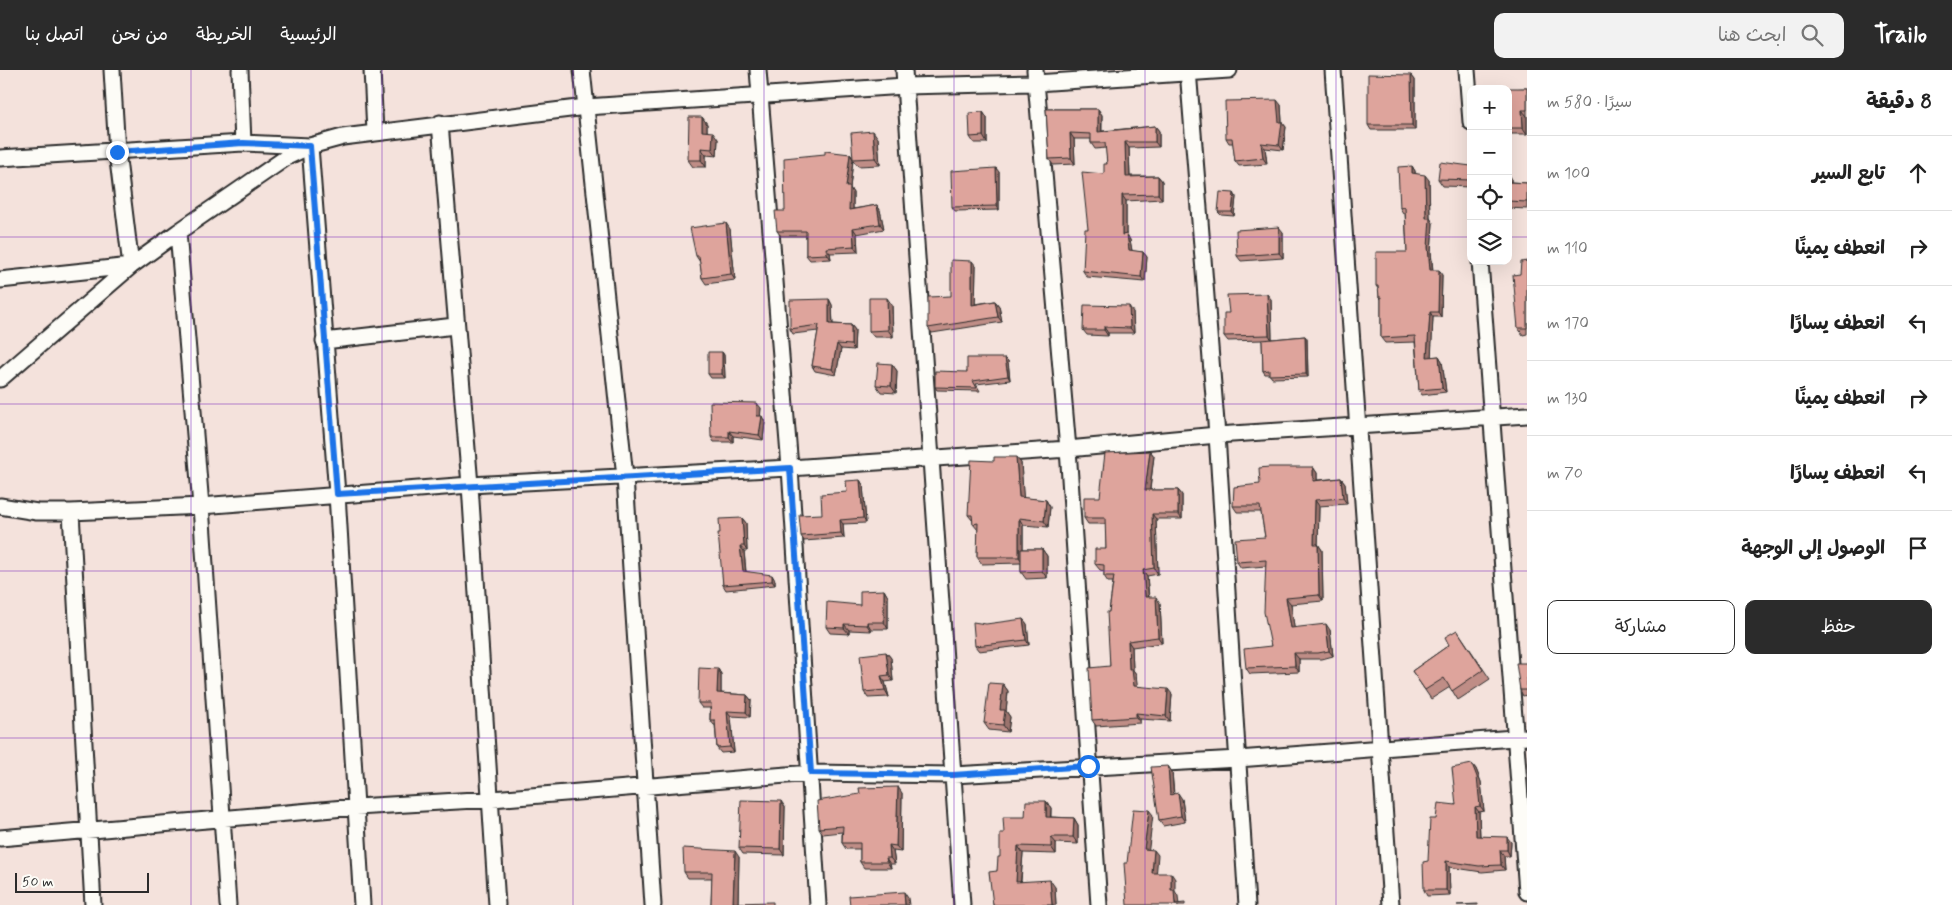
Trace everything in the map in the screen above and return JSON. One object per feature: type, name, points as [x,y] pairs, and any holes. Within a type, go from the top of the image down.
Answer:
[{"type":"street","points":[[112,70],[117,152],[131,266]]},
{"type":"street","points":[[240,70],[243,143]]},
{"type":"street","points":[[372,70],[375,132]]},
{"type":"street","points":[[582,70],[624,477],[653,905]]},
{"type":"street","points":[[758,70],[790,468],[818,905]]},
{"type":"street","points":[[904,70],[962,905]]},
{"type":"street","points":[[0,379],[131,266],[288,157],[310,146],[375,132],[586,107],[1036,76],[1229,70]]},
{"type":"street","points":[[1332,70],[1391,905]]},
{"type":"street","points":[[1467,70],[1468,85]]},
{"type":"street","points":[[1188,72],[1217,435],[1247,905]]},
{"type":"street","points":[[1036,76],[1068,449],[1088,766],[1099,905]]},
{"type":"street","points":[[440,124],[455,326],[470,485],[492,800],[497,905]]},
{"type":"street","points":[[0,158],[243,143],[310,146]]},
{"type":"street","points":[[310,146],[337,494],[362,905]]},
{"type":"street","points":[[178,232],[201,506],[228,905]]},
{"type":"street","points":[[1480,265],[1491,418],[1521,737],[1527,892]]},
{"type":"street","points":[[0,280],[131,266]]},
{"type":"street","points":[[324,341],[455,326]]},
{"type":"street","points":[[0,506],[37,512],[71,512],[201,506],[337,494],[790,468],[1068,449],[1217,435],[1527,415]]},
{"type":"street","points":[[71,512],[93,905]]},
{"type":"street","points":[[0,838],[89,832],[221,818],[356,807],[492,800],[811,773],[953,775],[1238,759],[1521,737]]},
{"type":"building","points":[[1368,74],[1411,75],[1412,125],[1368,125]]},
{"type":"building","points":[[1512,88],[1527,88],[1527,110],[1522,110],[1523,128],[1512,128]]},
{"type":"building","points":[[1277,100],[1279,122],[1282,122],[1279,145],[1261,143],[1263,158],[1235,161],[1232,138],[1226,138],[1225,101]]},
{"type":"building","points":[[1046,109],[1098,109],[1098,132],[1155,126],[1155,142],[1125,142],[1126,177],[1158,176],[1158,194],[1122,195],[1122,235],[1127,234],[1129,250],[1143,252],[1141,277],[1083,271],[1085,229],[1088,229],[1082,172],[1104,174],[1104,164],[1107,164],[1105,143],[1091,143],[1091,134],[1070,133],[1071,158],[1049,159]]},
{"type":"building","points":[[983,112],[983,136],[970,137],[969,113]]},
{"type":"building","points":[[689,117],[702,117],[702,131],[713,132],[712,149],[701,148],[701,160],[688,160]]},
{"type":"building","points":[[873,131],[875,158],[853,159],[851,133]]},
{"type":"building","points":[[825,151],[850,154],[846,187],[850,187],[849,210],[877,205],[880,224],[853,228],[854,246],[826,248],[827,254],[806,255],[806,231],[777,231],[775,211],[785,211],[784,158],[825,154]]},
{"type":"building","points":[[1440,162],[1467,165],[1467,180],[1438,179]]},
{"type":"building","points":[[1412,166],[1412,173],[1425,175],[1426,218],[1430,218],[1428,247],[1430,270],[1439,270],[1438,312],[1430,312],[1427,357],[1439,356],[1442,388],[1419,390],[1415,336],[1381,338],[1381,297],[1379,297],[1378,286],[1376,286],[1376,252],[1407,252],[1405,207],[1400,208],[1398,167]]},
{"type":"building","points":[[996,168],[997,206],[952,207],[951,171]]},
{"type":"building","points":[[1512,182],[1527,183],[1527,202],[1512,201]]},
{"type":"building","points":[[1220,192],[1234,193],[1232,212],[1218,212]]},
{"type":"building","points":[[726,223],[731,274],[702,278],[699,256],[696,256],[690,228]]},
{"type":"building","points":[[1279,227],[1279,253],[1237,256],[1236,230]]},
{"type":"building","points":[[951,260],[972,261],[972,305],[995,301],[998,317],[928,328],[928,297],[951,296]]},
{"type":"building","points":[[1527,261],[1527,328],[1518,328],[1513,275],[1520,274],[1521,262]]},
{"type":"building","points":[[1267,294],[1269,335],[1224,336],[1224,313],[1229,313],[1227,295]]},
{"type":"building","points":[[869,298],[887,298],[888,330],[869,331]]},
{"type":"building","points":[[829,299],[829,324],[851,325],[851,345],[837,344],[832,369],[812,366],[819,325],[790,329],[790,300]]},
{"type":"building","points":[[1084,305],[1129,306],[1130,328],[1104,327],[1104,330],[1083,330]]},
{"type":"building","points":[[1305,336],[1306,374],[1269,375],[1269,370],[1263,371],[1262,340]]},
{"type":"building","points":[[708,352],[722,352],[722,374],[708,374]]},
{"type":"building","points":[[967,358],[1005,358],[1008,376],[973,381],[977,388],[935,387],[935,371],[967,372]]},
{"type":"building","points":[[878,363],[892,364],[891,386],[876,385]]},
{"type":"building","points":[[710,402],[757,403],[757,416],[762,416],[759,435],[729,431],[729,437],[711,437]]},
{"type":"building","points":[[1150,451],[1145,490],[1178,490],[1178,514],[1152,514],[1154,568],[1143,570],[1145,597],[1156,597],[1158,637],[1128,641],[1129,669],[1132,669],[1134,686],[1168,689],[1166,716],[1136,713],[1136,717],[1092,720],[1089,668],[1110,666],[1107,612],[1109,612],[1114,576],[1104,576],[1104,565],[1095,564],[1095,549],[1106,549],[1105,518],[1084,518],[1084,497],[1100,497],[1105,453]]},
{"type":"building","points":[[994,457],[1016,457],[1019,497],[1046,500],[1044,521],[1019,518],[1019,557],[977,557],[978,523],[973,524],[972,515],[968,515],[971,460],[994,461]]},
{"type":"building","points":[[1313,467],[1313,481],[1341,478],[1343,498],[1315,500],[1314,544],[1318,544],[1319,595],[1286,598],[1291,628],[1326,624],[1329,651],[1294,653],[1295,666],[1246,668],[1244,649],[1271,646],[1264,612],[1266,560],[1237,562],[1235,539],[1265,537],[1260,506],[1233,506],[1234,487],[1260,484],[1259,468]]},
{"type":"building","points":[[860,480],[863,518],[840,520],[841,533],[801,536],[799,515],[822,514],[821,494],[847,492],[846,481]]},
{"type":"building","points":[[742,518],[744,546],[740,546],[743,571],[772,575],[772,581],[723,585],[718,533],[720,533],[719,519]]},
{"type":"building","points":[[1021,549],[1042,549],[1042,571],[1021,572]]},
{"type":"building","points":[[884,590],[884,622],[867,622],[867,625],[844,624],[844,628],[826,627],[827,602],[860,605],[860,591]]},
{"type":"building","points":[[1023,619],[1026,640],[975,646],[973,622],[986,624]]},
{"type":"building","points":[[1457,630],[1483,670],[1452,691],[1444,678],[1425,690],[1412,671],[1449,645],[1445,637]]},
{"type":"building","points":[[886,652],[889,675],[881,676],[885,690],[864,692],[860,655]]},
{"type":"building","points":[[1516,663],[1527,663],[1527,690],[1520,690]]},
{"type":"building","points":[[699,668],[718,669],[717,693],[747,695],[746,712],[727,711],[730,747],[717,748],[715,720],[710,720],[711,703],[698,703]]},
{"type":"building","points":[[989,683],[1003,684],[1000,710],[1005,710],[1003,725],[984,723]]},
{"type":"building","points":[[1472,764],[1477,777],[1480,806],[1475,807],[1476,836],[1507,837],[1507,850],[1500,850],[1501,865],[1479,866],[1446,861],[1446,890],[1424,890],[1423,862],[1428,861],[1430,819],[1436,819],[1438,803],[1456,805],[1452,768]]},
{"type":"building","points":[[1168,766],[1170,795],[1178,793],[1181,816],[1159,820],[1151,767]]},
{"type":"building","points":[[898,787],[896,846],[889,845],[890,858],[886,858],[887,862],[860,862],[860,843],[842,843],[843,826],[819,828],[817,801],[860,794],[859,788]]},
{"type":"building","points":[[741,800],[781,801],[780,849],[739,848]]},
{"type":"building","points":[[1026,801],[1046,801],[1046,817],[1074,818],[1073,837],[1051,837],[1051,847],[1018,846],[1016,882],[1050,880],[1052,905],[993,905],[989,872],[997,871],[998,857],[1000,857],[1000,833],[1004,833],[1003,817],[1025,817]]},
{"type":"building","points":[[1133,809],[1149,810],[1144,849],[1154,850],[1152,873],[1171,873],[1171,890],[1174,890],[1175,904],[1185,903],[1185,905],[1127,905],[1124,863],[1127,863]]},
{"type":"building","points":[[683,848],[735,851],[733,903],[773,902],[773,905],[711,905],[712,872],[684,872]]},
{"type":"building","points":[[904,892],[905,905],[850,905],[849,896]]},
{"type":"route","points":[[117,152],[243,143],[310,146],[337,494],[790,468],[811,773],[953,775],[1088,766]]}]
